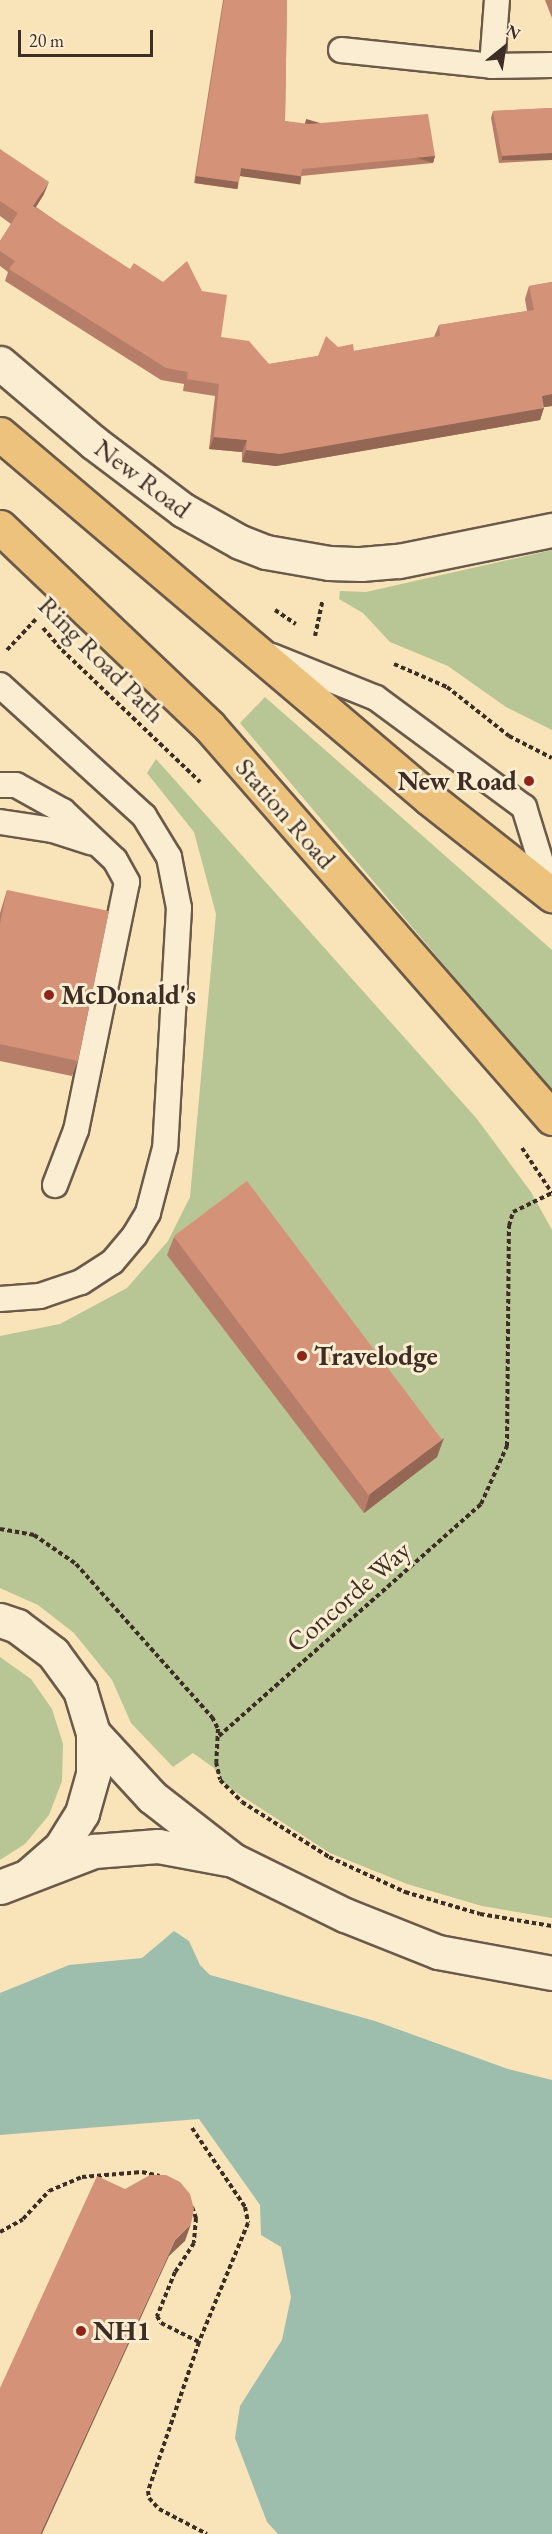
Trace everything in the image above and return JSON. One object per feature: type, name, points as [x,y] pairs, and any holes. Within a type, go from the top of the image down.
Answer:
[{"type":"main road","points":[[0,434],[429,798],[552,895]]},
{"type":"main road","name":"Station Road","points":[[0,527],[210,726],[552,1118]]},
{"type":"street","name":"New Road","points":[[0,363],[93,442],[183,510],[240,542],[266,552],[329,563],[361,564],[399,561],[552,530]]},
{"type":"street","points":[[0,1620],[17,1626],[53,1653],[80,1690],[93,1733],[93,1774],[82,1813],[61,1847],[30,1874]]},
{"type":"street","points":[[93,1733],[152,1797],[233,1860],[345,1915],[438,1952],[552,1973]]},
{"type":"street","points":[[0,1887],[94,1851],[158,1846],[233,1860]]},
{"type":"lane","points":[[492,66],[497,0]]},
{"type":"lane","points":[[341,50],[492,66],[552,65]]},
{"type":"lane","points":[[253,648],[375,698],[524,807],[552,895]]},
{"type":"lane","points":[[0,685],[144,816],[169,857],[178,908],[165,1148],[148,1213],[135,1236],[112,1262],[81,1282],[40,1296],[0,1299]]},
{"type":"lane","points":[[0,785],[16,785],[51,802],[103,847],[124,872],[127,895],[76,1130],[55,1185]]},
{"type":"lane","points":[[0,822],[53,830],[103,847]]},
{"type":"path","name":"Ring Road Path","points":[[29,612],[62,650],[150,736],[178,758]]},
{"type":"path","points":[[5,652],[36,619]]},
{"type":"path","points":[[315,636],[326,640]]},
{"type":"path","points":[[390,663],[447,687],[509,736],[552,758]]},
{"type":"path","name":"Concorde Way","points":[[218,1736],[481,1504],[507,1446],[509,1226],[513,1212],[552,1193]]},
{"type":"path","points":[[0,1529],[34,1535],[76,1564],[212,1717],[218,1736],[216,1762],[225,1786],[261,1816],[329,1857],[405,1892],[480,1914],[552,1926]]},
{"type":"path","points":[[192,2128],[245,2207],[248,2223],[199,2342],[148,2491],[149,2498],[159,2509],[207,2534]]},
{"type":"path","points":[[0,2232],[23,2219],[49,2191],[82,2177],[142,2172],[170,2180]]},
{"type":"path","points":[[190,2202],[196,2218],[194,2243],[175,2272],[157,2316],[161,2323],[199,2342]]},
{"type":"green space","points":[[552,550],[552,730],[506,707],[448,666],[390,642],[363,613],[339,599],[340,591],[366,592]]},
{"type":"green space","points":[[265,697],[552,950],[552,1093],[240,723]]},
{"type":"green space","points":[[156,759],[477,1119],[531,1192],[552,1230],[552,1918],[482,1906],[407,1884],[330,1853],[226,1786],[214,1768],[193,1753],[173,1767],[131,1723],[112,1680],[74,1633],[38,1605],[0,1588],[0,1336],[60,1324],[127,1288],[168,1241],[190,1197],[216,914],[194,832],[147,773]]},
{"type":"green space","points":[[0,1657],[31,1679],[52,1709],[63,1744],[62,1781],[49,1815],[25,1844],[0,1860]]},
{"type":"shaded area","points":[[174,1931],[189,1941],[200,1965],[210,1975],[375,2021],[508,2069],[552,2080],[552,2534],[278,2534],[267,2522],[235,2438],[240,2406],[282,2340],[291,2297],[281,2247],[261,2235],[260,2205],[199,2119],[0,2135],[0,1993],[69,1965],[142,1958]]},
{"type":"building","points":[[224,0],[287,0],[285,121],[309,124],[428,114],[435,156],[302,169],[301,176],[241,168],[239,182],[196,176]]},
{"type":"building","points":[[552,108],[552,153],[502,156],[493,111]]},
{"type":"building","points":[[0,149],[49,182],[33,206],[130,269],[134,263],[163,282],[187,261],[202,291],[227,295],[221,337],[249,341],[269,364],[318,356],[326,336],[338,347],[353,344],[354,351],[440,336],[439,325],[534,310],[529,286],[552,282],[552,394],[542,396],[544,408],[280,454],[246,450],[247,440],[214,437],[219,384],[187,379],[188,372],[166,368],[9,269],[15,261],[0,251],[0,241],[18,213],[0,201]]},
{"type":"building","name":"McDonald's","points":[[7,890],[109,911],[78,1061],[0,1044],[0,924]]},
{"type":"building","name":"Travelodge","points":[[247,1181],[442,1440],[369,1495],[174,1236]]},
{"type":"building","name":"NH1","points":[[150,2175],[166,2175],[180,2182],[190,2194],[194,2209],[191,2224],[175,2240],[40,2534],[0,2534],[0,2388],[97,2176],[125,2189]]},
{"type":"place","name":"New Road","points":[[529,781]]},
{"type":"place","name":"McDonald's","points":[[49,995]]},
{"type":"place","name":"Travelodge","points":[[302,1356]]},
{"type":"place","name":"NH1","points":[[81,2331]]}]
